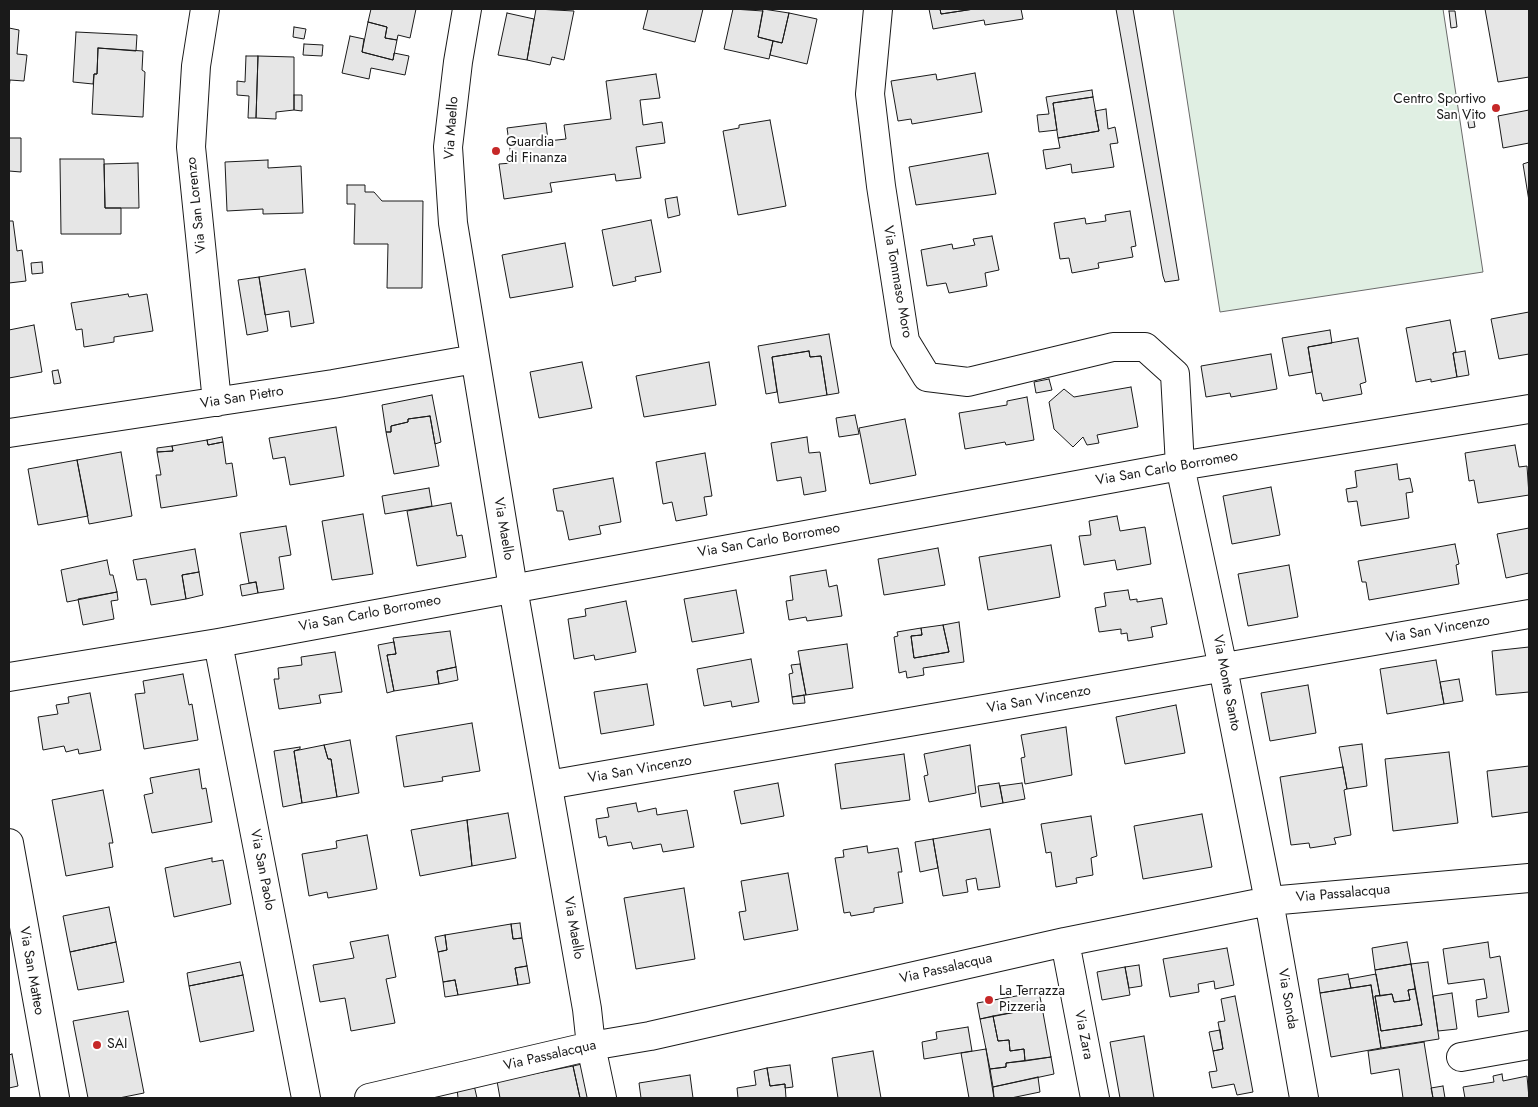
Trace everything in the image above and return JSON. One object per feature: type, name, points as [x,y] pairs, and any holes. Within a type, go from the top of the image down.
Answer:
[{"type":"street","name":"Via San Lorenzo","points":[[204,9],[196,66],[191,147],[217,402]]},
{"type":"street","name":"Via Maello","points":[[467,9],[458,62],[448,147],[453,223],[513,588],[587,1009],[591,1046],[602,1098]]},
{"type":"street","name":"Via Tommaso Moro","points":[[878,9],[870,94],[881,186],[905,341],[927,377],[968,382],[1112,347],[1145,347],[1176,374],[1180,466]]},
{"type":"street","name":"Via San Pietro","points":[[9,433],[217,402],[475,359]]},
{"type":"street","name":"Via San Carlo Borromeo","points":[[9,677],[218,643],[1180,466],[1529,409]]},
{"type":"street","name":"Via Monte Santo","points":[[1180,466],[1223,668],[1269,901]]},
{"type":"street","name":"Via San Vincenzo","points":[[548,785],[1529,614]]},
{"type":"street","name":"Via San Paolo","points":[[218,643],[306,1098]]},
{"type":"street","name":"Via San Matteo","points":[[9,843],[55,1098]]},
{"type":"street","name":"Via Passalacqua","points":[[368,1098],[591,1046],[650,1036],[1065,942],[1269,901],[1529,878]]},
{"type":"street","name":"Via Sonda","points":[[1269,901],[1304,1098]]},
{"type":"street","name":"Via Zara","points":[[1065,942],[1095,1098]]},
{"type":"street","points":[[1461,1057],[1529,1045]]},
{"type":"green space","points":[[1173,9],[1443,9],[1483,272],[1220,312]]},
{"type":"building","points":[[371,9],[416,9],[410,38],[398,35],[397,40],[385,38],[387,27],[368,22]]},
{"type":"building","points":[[536,9],[574,11],[564,60],[552,57],[550,65],[527,60]]},
{"type":"building","points":[[648,9],[703,9],[695,42],[643,29]]},
{"type":"building","points":[[733,9],[763,11],[758,37],[773,41],[769,59],[724,49]]},
{"type":"building","points":[[763,9],[789,13],[782,43],[758,37]]},
{"type":"building","points":[[929,9],[940,9],[941,14],[974,9],[1021,9],[1023,19],[985,25],[984,20],[933,29]]},
{"type":"building","points":[[940,9],[974,9],[941,14]]},
{"type":"building","points":[[1116,9],[1133,9],[1179,280],[1165,282],[1163,276]]},
{"type":"building","points":[[1485,9],[1529,9],[1529,77],[1498,82]]},
{"type":"building","points":[[1449,11],[1455,11],[1457,27],[1451,28]]},
{"type":"building","points":[[507,13],[534,19],[527,60],[498,55]]},
{"type":"building","points":[[789,13],[817,19],[807,64],[770,55],[773,41],[782,43]]},
{"type":"building","points":[[368,22],[387,27],[385,38],[397,40],[393,60],[362,52]]},
{"type":"building","points":[[294,27],[306,29],[304,39],[293,37]]},
{"type":"building","points":[[9,28],[19,30],[17,54],[27,55],[24,81],[10,80],[9,89]]},
{"type":"building","points":[[76,32],[137,35],[136,51],[98,48],[97,74],[94,74],[93,84],[73,82]]},
{"type":"building","points":[[350,36],[364,39],[362,52],[393,60],[394,53],[409,56],[405,75],[371,68],[369,79],[342,73]]},
{"type":"building","points":[[304,44],[323,45],[322,56],[303,55]]},
{"type":"building","points":[[98,48],[143,51],[142,70],[145,72],[143,117],[92,114],[94,74],[97,74]]},
{"type":"building","points":[[246,56],[258,56],[256,118],[248,118],[249,96],[237,95],[237,81],[245,82]]},
{"type":"building","points":[[258,56],[294,57],[294,110],[276,112],[276,119],[256,118]]},
{"type":"building","points":[[975,73],[982,112],[912,124],[911,119],[898,121],[891,81],[936,74],[937,80]]},
{"type":"building","points":[[656,74],[660,98],[640,100],[643,125],[662,122],[665,143],[636,147],[641,178],[616,181],[615,174],[550,183],[552,192],[504,199],[499,164],[512,163],[507,128],[546,123],[548,141],[566,139],[564,125],[611,119],[606,81]]},
{"type":"building","points":[[1092,90],[1093,97],[1053,103],[1057,130],[1039,132],[1037,115],[1049,114],[1046,97]]},
{"type":"building","points":[[294,95],[302,95],[302,111],[294,110]]},
{"type":"building","points":[[1093,97],[1099,131],[1058,138],[1053,103]]},
{"type":"building","points":[[1106,109],[1108,129],[1115,127],[1118,143],[1110,144],[1114,167],[1072,173],[1071,164],[1046,169],[1043,150],[1060,148],[1058,138],[1099,131],[1095,111]]},
{"type":"building","points":[[1472,110],[1475,127],[1469,128],[1466,111]]},
{"type":"building","points":[[1529,110],[1529,143],[1503,148],[1498,116]]},
{"type":"building","points":[[770,120],[786,206],[738,215],[723,131],[739,128],[739,125]]},
{"type":"building","points":[[9,138],[21,138],[21,172],[9,171]]},
{"type":"building","points":[[988,153],[996,194],[916,205],[909,167]]},
{"type":"building","points":[[60,159],[104,159],[105,208],[121,208],[121,234],[61,234]]},
{"type":"building","points":[[268,160],[268,168],[301,166],[303,213],[263,214],[263,209],[227,211],[225,162]]},
{"type":"building","points":[[1529,162],[1529,201],[1523,164]]},
{"type":"building","points":[[138,163],[139,208],[105,208],[104,164]]},
{"type":"building","points":[[347,185],[365,185],[365,192],[374,192],[382,201],[423,201],[422,288],[387,288],[388,244],[354,244],[355,204],[347,204]]},
{"type":"building","points":[[677,197],[680,215],[668,218],[665,199]]},
{"type":"building","points":[[1130,211],[1136,246],[1131,247],[1133,257],[1098,263],[1099,268],[1072,273],[1069,258],[1060,259],[1054,223],[1085,218],[1086,224],[1106,221],[1105,215]]},
{"type":"building","points":[[651,220],[661,272],[635,277],[636,281],[613,286],[602,230]]},
{"type":"building","points":[[9,221],[13,221],[17,251],[22,250],[26,281],[9,283]]},
{"type":"building","points":[[992,236],[999,270],[985,273],[987,286],[949,293],[946,283],[927,286],[921,250],[952,244],[953,249],[975,245],[973,239]]},
{"type":"building","points":[[565,243],[573,287],[510,298],[502,255]]},
{"type":"building","points":[[42,262],[43,273],[32,274],[31,263]]},
{"type":"building","points":[[305,269],[314,323],[291,327],[289,311],[265,315],[259,277]]},
{"type":"building","points":[[259,277],[268,331],[247,335],[238,280]]},
{"type":"building","points":[[128,294],[129,297],[147,294],[153,331],[114,337],[114,342],[84,347],[82,329],[76,330],[71,303]]},
{"type":"building","points":[[1529,312],[1529,354],[1499,359],[1491,319]]},
{"type":"building","points":[[1450,320],[1456,352],[1453,353],[1457,377],[1431,382],[1431,379],[1416,382],[1406,328]]},
{"type":"building","points":[[34,325],[42,372],[9,378],[9,330]]},
{"type":"building","points":[[1330,330],[1332,343],[1308,347],[1312,372],[1289,376],[1282,338]]},
{"type":"building","points":[[829,334],[839,393],[827,395],[821,356],[810,357],[809,351],[772,357],[777,392],[766,394],[758,346]]},
{"type":"building","points":[[1358,338],[1366,382],[1360,384],[1362,394],[1323,401],[1321,393],[1316,394],[1308,347]]},
{"type":"building","points":[[809,351],[810,357],[821,356],[827,395],[779,403],[772,357]]},
{"type":"building","points":[[1465,351],[1469,375],[1457,377],[1453,353]]},
{"type":"building","points":[[1271,354],[1277,389],[1231,397],[1230,393],[1206,397],[1201,366]]},
{"type":"building","points":[[582,362],[592,408],[539,418],[530,372]]},
{"type":"building","points":[[709,362],[716,405],[644,417],[636,376]]},
{"type":"building","points":[[58,370],[61,383],[54,384],[52,371]]},
{"type":"building","points":[[1049,379],[1052,390],[1036,393],[1034,382]]},
{"type":"building","points":[[1131,387],[1138,427],[1097,435],[1099,443],[1087,445],[1083,437],[1073,447],[1054,429],[1049,402],[1064,389],[1074,397]]},
{"type":"building","points":[[432,395],[441,442],[435,444],[430,416],[408,419],[408,422],[391,426],[391,432],[386,432],[382,405]]},
{"type":"building","points":[[1027,397],[1034,440],[1006,445],[1005,442],[965,449],[959,413],[1007,405],[1007,401]]},
{"type":"building","points":[[855,415],[859,434],[839,437],[836,418]]},
{"type":"building","points":[[430,416],[439,466],[394,474],[386,432],[391,432],[391,426],[408,422],[408,419]]},
{"type":"building","points":[[905,419],[916,475],[870,484],[859,428]]},
{"type":"building","points":[[336,427],[344,476],[290,485],[285,457],[273,459],[269,438]]},
{"type":"building","points":[[222,437],[223,442],[208,445],[207,440]]},
{"type":"building","points":[[807,437],[809,453],[820,452],[826,491],[804,495],[801,477],[777,481],[771,443]]},
{"type":"building","points":[[207,440],[208,445],[223,442],[226,464],[232,463],[237,496],[161,508],[156,475],[161,475],[157,452],[173,451],[172,446]]},
{"type":"building","points":[[1515,445],[1519,467],[1527,466],[1529,495],[1478,503],[1474,480],[1469,481],[1465,453]]},
{"type":"building","points":[[172,446],[173,451],[157,452],[157,448]]},
{"type":"building","points":[[121,452],[132,516],[89,524],[77,460]]},
{"type":"building","points":[[705,453],[712,496],[704,497],[707,515],[676,521],[672,502],[663,504],[656,462]]},
{"type":"building","points":[[77,460],[88,516],[38,525],[28,469]]},
{"type":"building","points":[[1397,464],[1399,480],[1410,478],[1413,492],[1406,493],[1409,518],[1361,526],[1357,501],[1348,502],[1346,489],[1357,487],[1355,471]]},
{"type":"building","points":[[613,478],[621,522],[599,526],[601,534],[569,540],[563,511],[557,511],[553,489]]},
{"type":"building","points":[[1271,487],[1280,535],[1232,544],[1223,496]]},
{"type":"building","points":[[429,488],[432,506],[385,514],[382,496]]},
{"type":"building","points":[[451,503],[457,536],[462,535],[466,557],[417,566],[407,511]]},
{"type":"building","points":[[363,514],[373,574],[332,580],[322,521]]},
{"type":"building","points":[[1117,516],[1120,531],[1145,527],[1151,564],[1117,570],[1115,560],[1084,565],[1079,536],[1091,535],[1089,521]]},
{"type":"building","points":[[286,526],[291,555],[279,557],[284,589],[258,593],[256,582],[249,583],[240,533]]},
{"type":"building","points":[[1529,528],[1529,573],[1506,578],[1497,534]]},
{"type":"building","points":[[1455,544],[1459,564],[1456,565],[1459,584],[1369,600],[1366,582],[1362,582],[1358,561]]},
{"type":"building","points":[[1051,545],[1060,597],[988,610],[979,557]]},
{"type":"building","points":[[938,548],[945,585],[884,595],[878,559]]},
{"type":"building","points":[[195,549],[199,572],[182,575],[186,599],[151,605],[146,579],[137,580],[133,560]]},
{"type":"building","points":[[107,560],[110,575],[113,575],[117,592],[67,602],[61,570]]},
{"type":"building","points":[[1289,565],[1298,617],[1248,626],[1238,574]]},
{"type":"building","points":[[826,570],[829,587],[837,585],[842,616],[807,621],[806,617],[789,620],[786,601],[793,600],[790,576]]},
{"type":"building","points":[[199,572],[203,595],[186,599],[182,575]]},
{"type":"building","points":[[256,582],[258,593],[242,596],[240,585]]},
{"type":"building","points":[[736,590],[744,633],[692,642],[684,599]]},
{"type":"building","points":[[1128,590],[1130,600],[1137,599],[1137,602],[1162,598],[1167,624],[1151,627],[1153,637],[1128,641],[1127,633],[1121,634],[1121,629],[1099,632],[1095,608],[1106,606],[1104,593]]},
{"type":"building","points":[[117,592],[118,600],[111,601],[114,619],[83,625],[78,599]]},
{"type":"building","points":[[626,601],[636,652],[595,660],[594,655],[574,659],[568,619],[586,616],[585,609]]},
{"type":"building","points":[[959,622],[964,662],[923,668],[924,675],[907,678],[906,671],[899,673],[894,637],[898,636],[897,632],[921,628],[922,635],[911,636],[914,658],[949,652],[943,625]]},
{"type":"building","points":[[943,625],[949,652],[914,658],[911,636],[922,635],[921,628]]},
{"type":"building","points":[[450,631],[456,667],[437,671],[439,684],[394,691],[387,655],[396,654],[393,638]]},
{"type":"building","points":[[394,642],[396,654],[387,655],[394,691],[387,693],[378,645]]},
{"type":"building","points":[[847,644],[853,688],[806,695],[798,651]]},
{"type":"building","points":[[1529,647],[1529,692],[1496,695],[1492,651]]},
{"type":"building","points":[[335,652],[342,692],[319,695],[321,703],[279,709],[274,679],[279,679],[278,668],[302,665],[301,657]]},
{"type":"building","points":[[751,659],[759,702],[732,707],[731,701],[704,706],[697,669]]},
{"type":"building","points":[[1436,660],[1444,704],[1387,714],[1380,669]]},
{"type":"building","points":[[800,664],[806,695],[792,697],[789,674],[793,673],[791,665]]},
{"type":"building","points":[[456,667],[458,680],[439,684],[437,671]]},
{"type":"building","points":[[183,674],[189,705],[192,704],[198,740],[144,749],[135,694],[145,693],[143,681]]},
{"type":"building","points":[[1459,679],[1463,701],[1444,704],[1440,682]]},
{"type":"building","points":[[647,684],[654,725],[601,734],[594,692]]},
{"type":"building","points":[[1308,685],[1316,733],[1270,741],[1261,693]]},
{"type":"building","points":[[90,693],[101,750],[79,754],[78,749],[66,752],[64,746],[43,750],[38,717],[58,714],[56,705],[69,703],[68,697]]},
{"type":"building","points":[[804,695],[805,703],[793,704],[792,697]]},
{"type":"building","points":[[1176,705],[1185,753],[1125,764],[1116,717]]},
{"type":"building","points":[[472,723],[480,771],[442,777],[443,781],[404,787],[396,736]]},
{"type":"building","points":[[1066,727],[1072,775],[1025,784],[1021,758],[1025,757],[1021,735]]},
{"type":"building","points":[[350,740],[359,793],[337,797],[331,759],[328,759],[324,745]]},
{"type":"building","points":[[1362,744],[1367,786],[1347,789],[1339,747]]},
{"type":"building","points":[[324,745],[328,759],[331,759],[337,797],[302,803],[294,751]]},
{"type":"building","points":[[970,745],[976,793],[929,802],[924,776],[928,775],[924,754]]},
{"type":"building","points":[[300,747],[300,749],[294,751],[302,803],[283,807],[274,751]]},
{"type":"building","points":[[1449,752],[1458,823],[1393,831],[1385,759]]},
{"type":"building","points":[[904,754],[910,800],[841,809],[835,764]]},
{"type":"building","points":[[1529,766],[1529,812],[1492,817],[1487,771]]},
{"type":"building","points":[[1343,767],[1347,789],[1344,790],[1351,835],[1334,838],[1336,844],[1310,848],[1309,843],[1291,845],[1280,777]]},
{"type":"building","points":[[199,769],[202,789],[206,788],[212,822],[152,833],[144,795],[153,793],[150,778]]},
{"type":"building","points":[[778,783],[784,816],[741,824],[734,791]]},
{"type":"building","points":[[999,783],[1003,803],[981,807],[978,786]]},
{"type":"building","points":[[1022,783],[1025,799],[1003,803],[1000,786]]},
{"type":"building","points":[[103,790],[113,843],[109,843],[113,867],[66,876],[52,800]]},
{"type":"building","points":[[636,803],[638,812],[656,808],[657,815],[687,810],[694,847],[663,852],[661,844],[633,849],[631,842],[608,846],[606,836],[599,838],[596,819],[609,817],[607,808]]},
{"type":"building","points":[[508,813],[516,858],[472,866],[467,820]]},
{"type":"building","points":[[1202,814],[1212,867],[1143,879],[1134,826]]},
{"type":"building","points":[[1091,816],[1097,856],[1091,858],[1093,875],[1076,878],[1077,883],[1056,887],[1051,852],[1046,853],[1041,824]]},
{"type":"building","points":[[467,820],[472,866],[420,876],[411,830]]},
{"type":"building","points":[[990,829],[1000,887],[978,890],[976,878],[966,880],[968,892],[943,896],[933,839]]},
{"type":"building","points":[[367,835],[377,889],[328,898],[327,892],[309,896],[302,854],[337,848],[336,841]]},
{"type":"building","points":[[933,839],[938,868],[920,872],[915,842]]},
{"type":"building","points":[[867,846],[868,853],[898,848],[902,872],[898,872],[903,903],[874,908],[874,912],[851,916],[850,912],[844,913],[835,858],[844,857],[843,850]]},
{"type":"building","points":[[212,858],[212,862],[223,860],[231,904],[174,917],[165,868]]},
{"type":"building","points":[[788,873],[798,930],[744,940],[739,912],[746,911],[741,881]]},
{"type":"building","points":[[684,888],[695,959],[636,969],[624,898]]},
{"type":"building","points":[[109,907],[116,942],[70,952],[63,916]]},
{"type":"building","points":[[520,923],[522,938],[513,939],[511,924]]},
{"type":"building","points":[[511,924],[513,939],[522,938],[527,966],[515,968],[518,985],[458,995],[455,980],[443,982],[438,952],[447,950],[445,935]]},
{"type":"building","points":[[388,935],[396,977],[386,979],[395,1023],[351,1031],[345,998],[320,1002],[313,965],[354,958],[350,942]]},
{"type":"building","points":[[445,935],[447,950],[438,952],[435,937]]},
{"type":"building","points":[[116,942],[124,982],[78,990],[70,952]]},
{"type":"building","points":[[1407,942],[1411,964],[1375,970],[1372,948]]},
{"type":"building","points":[[1488,942],[1490,958],[1500,956],[1509,1012],[1478,1017],[1476,1000],[1487,998],[1484,979],[1448,984],[1443,949]]},
{"type":"building","points":[[1227,948],[1234,985],[1215,989],[1214,981],[1198,984],[1199,992],[1170,997],[1163,959]]},
{"type":"building","points":[[240,962],[243,975],[189,986],[187,973]]},
{"type":"building","points":[[1428,962],[1439,1039],[1381,1048],[1371,985],[1351,988],[1349,979],[1376,974],[1380,996],[1375,996],[1381,1031],[1422,1025],[1411,964]]},
{"type":"building","points":[[1411,964],[1415,989],[1408,990],[1410,1000],[1394,1002],[1392,994],[1380,996],[1375,970]]},
{"type":"building","points":[[1139,965],[1142,986],[1129,988],[1125,967]]},
{"type":"building","points":[[527,966],[530,983],[518,985],[515,968]]},
{"type":"building","points":[[1125,967],[1130,995],[1102,1000],[1097,972]]},
{"type":"building","points":[[1348,974],[1351,988],[1320,993],[1318,979]]},
{"type":"building","points":[[243,975],[254,1031],[200,1042],[189,986]]},
{"type":"building","points":[[455,980],[458,995],[445,997],[443,982]]},
{"type":"building","points":[[1371,985],[1381,1048],[1331,1057],[1320,993]]},
{"type":"building","points":[[1415,989],[1422,1025],[1381,1031],[1375,996],[1392,994],[1394,1002],[1410,1000],[1408,990]]},
{"type":"building","points":[[1039,992],[1042,1007],[980,1019],[977,1003]]},
{"type":"building","points":[[1452,993],[1457,1029],[1438,1031],[1433,996]]},
{"type":"building","points":[[1235,996],[1253,1092],[1237,1095],[1234,1084],[1212,1088],[1209,1072],[1217,1071],[1213,1051],[1223,1049],[1218,1022],[1225,1021],[1221,999]]},
{"type":"building","points":[[1042,1007],[1051,1057],[1025,1061],[1024,1049],[1010,1051],[1009,1040],[998,1041],[993,1016]]},
{"type":"building","points":[[128,1011],[144,1093],[119,1098],[88,1098],[73,1021]]},
{"type":"building","points":[[993,1016],[998,1041],[1009,1040],[1010,1051],[1024,1049],[1025,1061],[1006,1063],[1006,1067],[990,1069],[980,1019]]},
{"type":"building","points":[[968,1027],[972,1051],[924,1059],[922,1042],[937,1039],[936,1032]]},
{"type":"building","points":[[1220,1030],[1223,1049],[1213,1051],[1209,1032]]},
{"type":"building","points":[[1144,1036],[1154,1098],[1120,1098],[1110,1042]]},
{"type":"building","points":[[1424,1042],[1433,1098],[1403,1098],[1399,1069],[1371,1074],[1368,1051]]},
{"type":"building","points":[[986,1049],[994,1098],[969,1098],[961,1053]]},
{"type":"building","points":[[873,1051],[881,1098],[838,1098],[832,1058]]},
{"type":"building","points":[[12,1054],[18,1086],[9,1088],[9,1055]]},
{"type":"building","points":[[1051,1057],[1054,1074],[993,1087],[990,1069],[1006,1067],[1006,1063]]},
{"type":"building","points":[[582,1064],[590,1098],[580,1098],[573,1066]]},
{"type":"building","points":[[790,1065],[793,1087],[785,1088],[785,1084],[770,1086],[767,1068]]},
{"type":"building","points":[[573,1066],[580,1098],[500,1098],[497,1081]]},
{"type":"building","points":[[767,1068],[770,1086],[785,1084],[786,1098],[738,1098],[737,1088],[756,1085],[754,1071]]},
{"type":"building","points":[[1502,1074],[1503,1081],[1527,1076],[1529,1098],[1465,1098],[1463,1087],[1494,1082],[1493,1076]]},
{"type":"building","points":[[690,1075],[693,1098],[641,1098],[639,1083]]},
{"type":"building","points":[[1038,1077],[1040,1092],[1011,1098],[994,1098],[993,1087]]},
{"type":"building","points":[[474,1085],[477,1098],[458,1098],[457,1088]]},
{"type":"building","points":[[1443,1086],[1445,1098],[1433,1098],[1431,1088]]},
{"type":"place","name":"Centro Sportivo San Vito","points":[[1496,108]]},
{"type":"place","name":"Guardia di Finanza","points":[[496,151]]},
{"type":"place","name":"La Terrazza Pizzeria","points":[[989,1000]]},
{"type":"place","name":"SAI","points":[[97,1045]]}]
